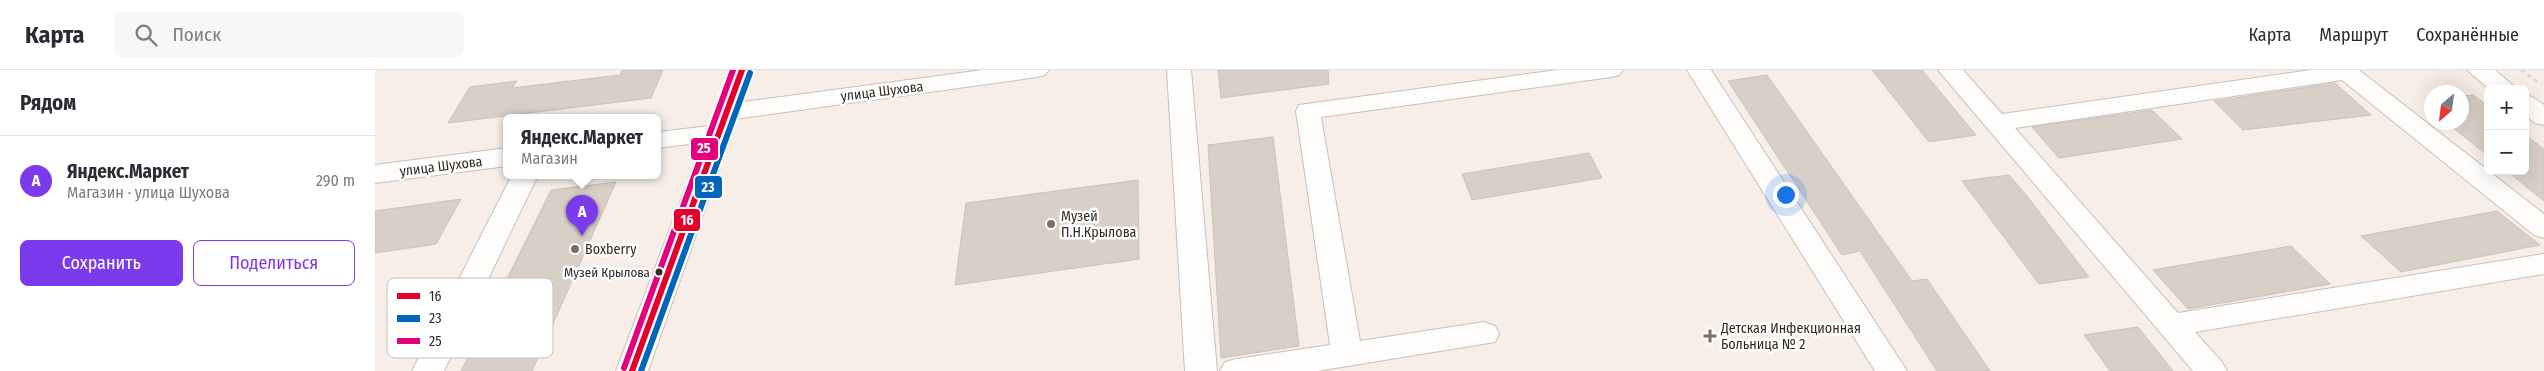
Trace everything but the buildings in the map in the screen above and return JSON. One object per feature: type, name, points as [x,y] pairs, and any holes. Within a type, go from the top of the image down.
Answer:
[{"type":"street","points":[[632,371],[743,70]]},
{"type":"street","name":"улица Шухова","points":[[661,139],[890,80],[1037,70]]},
{"type":"street","points":[[1179,70],[1201,371]]},
{"type":"street","points":[[1347,353],[1308,111],[1611,70]]},
{"type":"street","points":[[1699,70],[1891,371]]},
{"type":"street","points":[[1950,70],[2211,371]]},
{"type":"street","points":[[2479,70],[2500,85]]},
{"type":"street","points":[[1997,123],[2346,71],[2544,228]]},
{"type":"street","points":[[2529,106],[2544,117]]},
{"type":"street","name":"улица Шухова","points":[[375,174],[503,158]]},
{"type":"street","points":[[474,278],[523,179]]},
{"type":"street","points":[[2171,325],[2544,264]]},
{"type":"street","points":[[1236,371],[1484,334]]},
{"type":"street","points":[[428,371],[434,358]]},
{"type":"path","points":[[2521,70],[2544,86]]},
{"type":"transit line","name":"25","points":[[624,368],[733,70]]},
{"type":"transit line","name":"16","points":[[632,371],[742,70]]},
{"type":"transit line","name":"23","points":[[641,371],[750,73]]},
{"type":"place","name":"Музей П.Н.Крылова","points":[[1051,224]]},
{"type":"place","name":"Яндекс.Маркет","points":[[582,236]]},
{"type":"place","name":"Boxberry","points":[[575,249]]},
{"type":"place","name":"Музей Крылова","points":[[659,272]]},
{"type":"place","name":"Детская Инфекционная Больница № 2","points":[[1710,336]]}]
